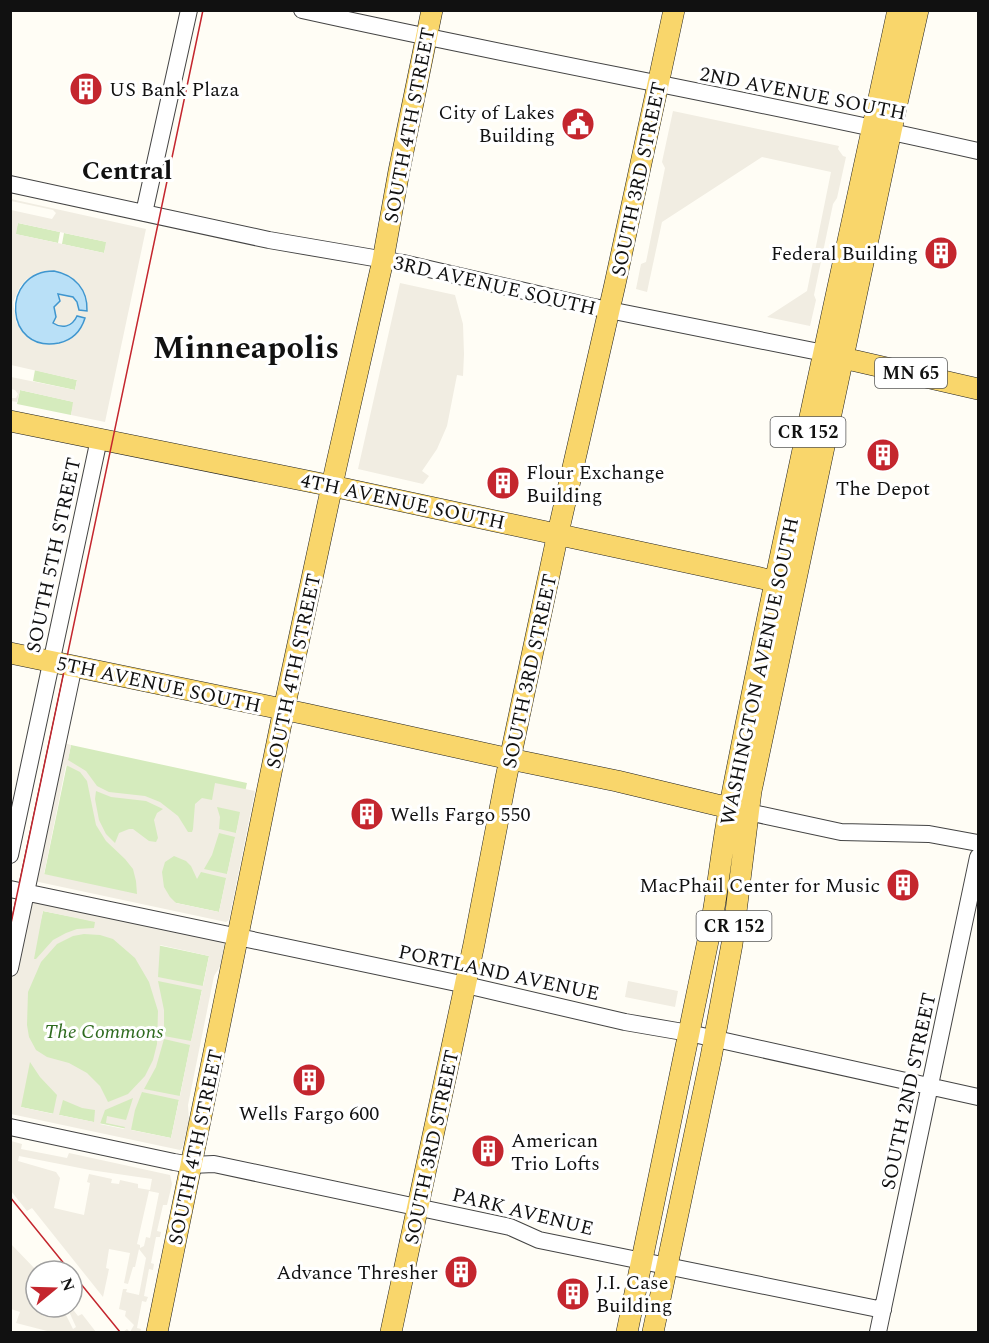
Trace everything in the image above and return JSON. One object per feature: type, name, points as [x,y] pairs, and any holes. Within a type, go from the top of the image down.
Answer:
[{"type":"main road","name":"SOUTH 4TH STREET","points":[[157,1332],[284,709],[383,260],[432,10]]},
{"type":"main road","name":"SOUTH 3RD STREET","points":[[391,1332],[466,985],[510,759],[558,533],[674,10]]},
{"type":"main road","name":"WASHINGTON AVENUE SOUTH","points":[[627,1332],[720,881],[739,810],[882,129],[898,10]]},
{"type":"main road","name":"WASHINGTON AVENUE SOUTH","points":[[882,129],[918,10]]},
{"type":"main road","name":"3RD AVENUE SOUTH","points":[[834,355],[978,389]]},
{"type":"main road","name":"4TH AVENUE SOUTH","points":[[10,421],[558,533],[785,583]]},
{"type":"main road","name":"5TH AVENUE SOUTH","points":[[10,653],[284,709],[617,781],[739,810]]},
{"type":"main road","name":"WASHINGTON AVENUE SOUTH","points":[[652,1332],[732,944],[739,810]]},
{"type":"street","points":[[144,213],[189,10]]},
{"type":"street","name":"2ND AVENUE SOUTH","points":[[302,10],[426,38],[882,129],[978,151]]},
{"type":"street","name":"3RD AVENUE SOUTH","points":[[10,184],[268,240],[383,260],[609,310],[834,355]]},
{"type":"street","name":"SOUTH 5TH STREET","points":[[10,855],[99,439]]},
{"type":"street","points":[[10,968],[19,891],[74,665]]},
{"type":"street","name":"5TH AVENUE SOUTH","points":[[739,810],[842,832],[929,834],[978,843]]},
{"type":"street","name":"SOUTH 2ND STREET","points":[[878,1332],[978,857]]},
{"type":"street","name":"PORTLAND AVENUE","points":[[19,891],[466,985],[625,1022],[689,1033],[978,1097]]},
{"type":"street","name":"PARK AVENUE","points":[[10,1127],[190,1165],[214,1164],[510,1227],[539,1240],[883,1310]]},
{"type":"green space","points":[[18,223],[60,232],[58,243],[15,234]]},
{"type":"green space","points":[[64,233],[107,242],[104,253],[62,244]]},
{"type":"green space","points":[[35,370],[77,380],[75,390],[33,381]]},
{"type":"green space","points":[[20,390],[74,402],[71,415],[17,404]]},
{"type":"green space","points":[[71,745],[247,783],[219,912],[44,875]]},
{"type":"green space","name":"The Commons","points":[[43,911],[139,930],[138,941],[209,956],[171,1138],[11,1105],[11,1041]]},
{"type":"shaded area","points":[[673,111],[839,146],[838,149],[846,157],[837,198],[833,204],[814,295],[816,300],[810,326],[767,317],[807,291],[831,172],[762,157],[662,222],[647,292],[636,289],[641,264],[646,262],[665,168],[662,162]]},
{"type":"shaded area","points":[[11,199],[146,229],[105,422],[71,415],[73,402],[20,390],[17,402],[11,401],[11,398],[16,398],[18,394],[11,389],[11,377],[75,390],[77,380],[11,365],[11,210],[52,219],[56,213],[53,210],[11,201]],"holes":[[[18,223],[106,242],[104,253],[16,234]],[[40,272],[63,273],[76,281],[79,307],[73,297],[62,293],[58,294],[60,301],[54,307],[56,317],[52,323],[64,327],[75,320],[80,329],[72,338],[63,342],[50,344],[34,341],[22,331],[16,322],[13,302],[20,287],[27,279]]]},
{"type":"shaded area","points":[[400,283],[455,295],[463,324],[463,376],[457,375],[447,426],[437,449],[422,471],[429,476],[423,484],[358,469]]},
{"type":"shaded area","points":[[61,742],[71,745],[68,760],[86,771],[97,786],[109,792],[145,796],[160,802],[178,816],[188,832],[192,832],[193,829],[195,804],[202,798],[212,800],[215,783],[255,791],[229,920],[226,922],[34,881]],"holes":[[[66,765],[80,772],[87,781],[96,825],[106,841],[133,869],[137,894],[44,874]],[[96,791],[111,797],[146,801],[163,809],[157,813],[154,820],[158,838],[156,842],[149,841],[133,829],[129,829],[119,833],[115,843],[106,834],[99,820],[95,799]],[[217,807],[240,812],[236,833],[219,829],[220,817]],[[219,833],[235,837],[227,874],[204,869],[212,855]],[[174,856],[186,861],[197,879],[201,872],[226,878],[219,912],[176,903],[164,887],[162,872],[165,862]]]},
{"type":"shaded area","points":[[29,900],[225,942],[221,965],[214,976],[188,1105],[189,1121],[182,1149],[11,1114],[11,983]],"holes":[[[43,911],[95,922],[94,928],[77,929],[53,940],[34,959]],[[84,934],[113,939],[135,958],[149,982],[158,1011],[157,1044],[153,1060],[145,1076],[128,1094],[108,1102],[100,1086],[87,1073],[69,1063],[47,1057],[36,1050],[29,1037],[28,992],[41,962],[57,944],[73,936]],[[160,945],[209,956],[203,986],[158,977]],[[158,981],[202,990],[191,1041],[164,1036],[164,1010]],[[164,1039],[190,1045],[180,1096],[144,1089],[156,1067]],[[30,1062],[57,1095],[53,1114],[21,1107]],[[142,1092],[179,1100],[171,1138],[131,1130]],[[133,1098],[126,1120],[107,1116],[106,1123],[125,1127],[124,1129],[100,1124],[105,1110]],[[63,1100],[82,1108],[95,1110],[94,1122],[59,1115]]]},
{"type":"shaded area","points":[[628,981],[678,991],[675,1007],[625,997]]},
{"type":"shaded area","points":[[11,1141],[22,1144],[21,1149],[67,1158],[69,1153],[170,1175],[172,1184],[167,1205],[163,1205],[157,1231],[161,1232],[160,1237],[156,1237],[151,1263],[154,1264],[153,1270],[149,1269],[144,1296],[148,1297],[146,1302],[142,1301],[137,1328],[141,1329],[140,1332],[130,1332],[134,1325],[125,1316],[126,1311],[119,1309],[123,1289],[139,1295],[146,1258],[139,1249],[128,1284],[124,1283],[130,1253],[109,1249],[106,1268],[109,1269],[103,1297],[84,1273],[84,1259],[73,1259],[32,1208],[27,1211],[11,1191]],"holes":[[[19,1156],[152,1179],[150,1190],[138,1188],[138,1184],[120,1180],[119,1184],[111,1183],[112,1179],[89,1174],[87,1182],[90,1183],[84,1215],[54,1208],[60,1178],[56,1172],[18,1161]],[[149,1191],[159,1193],[150,1238],[146,1237],[144,1246],[140,1248],[137,1244]]]},
{"type":"shaded area","points":[[11,1244],[25,1259],[24,1319],[68,1319],[73,1329],[76,1327],[72,1319],[84,1319],[84,1317],[96,1332],[51,1332],[16,1323],[20,1312],[11,1309]]},
{"type":"water","points":[[54,271],[68,276],[79,285],[85,296],[87,311],[79,310],[73,297],[58,294],[60,301],[54,307],[56,317],[53,323],[66,326],[72,323],[77,316],[85,318],[78,331],[68,340],[59,343],[41,343],[27,336],[19,325],[16,311],[17,297],[24,284],[36,275]]},
{"type":"tram line","points":[[10,928],[203,10]]},
{"type":"tram line","points":[[10,1197],[60,1259]]},
{"type":"tram line","points":[[84,1288],[120,1332]]},
{"type":"place","name":"US Bank Plaza","points":[[86,89]]},
{"type":"place","name":"City of Lakes Building","points":[[578,124]]},
{"type":"place","name":"Federal Building","points":[[941,253]]},
{"type":"place","name":"The Depot","points":[[883,455]]},
{"type":"place","name":"Flour Exchange Building","points":[[503,483]]},
{"type":"place","name":"Wells Fargo 550","points":[[367,814]]},
{"type":"place","name":"MacPhail Center for Music","points":[[903,885]]},
{"type":"place","name":"Wells Fargo 600","points":[[309,1080]]},
{"type":"place","name":"American Trio Lofts","points":[[488,1151]]},
{"type":"place","name":"Advance Thresher","points":[[461,1272]]},
{"type":"place","name":"J.I. Case Building","points":[[573,1294]]},
{"type":"district","name":"Central","points":[[127,170]]},
{"type":"district","name":"Minneapolis","points":[[246,347]]}]
